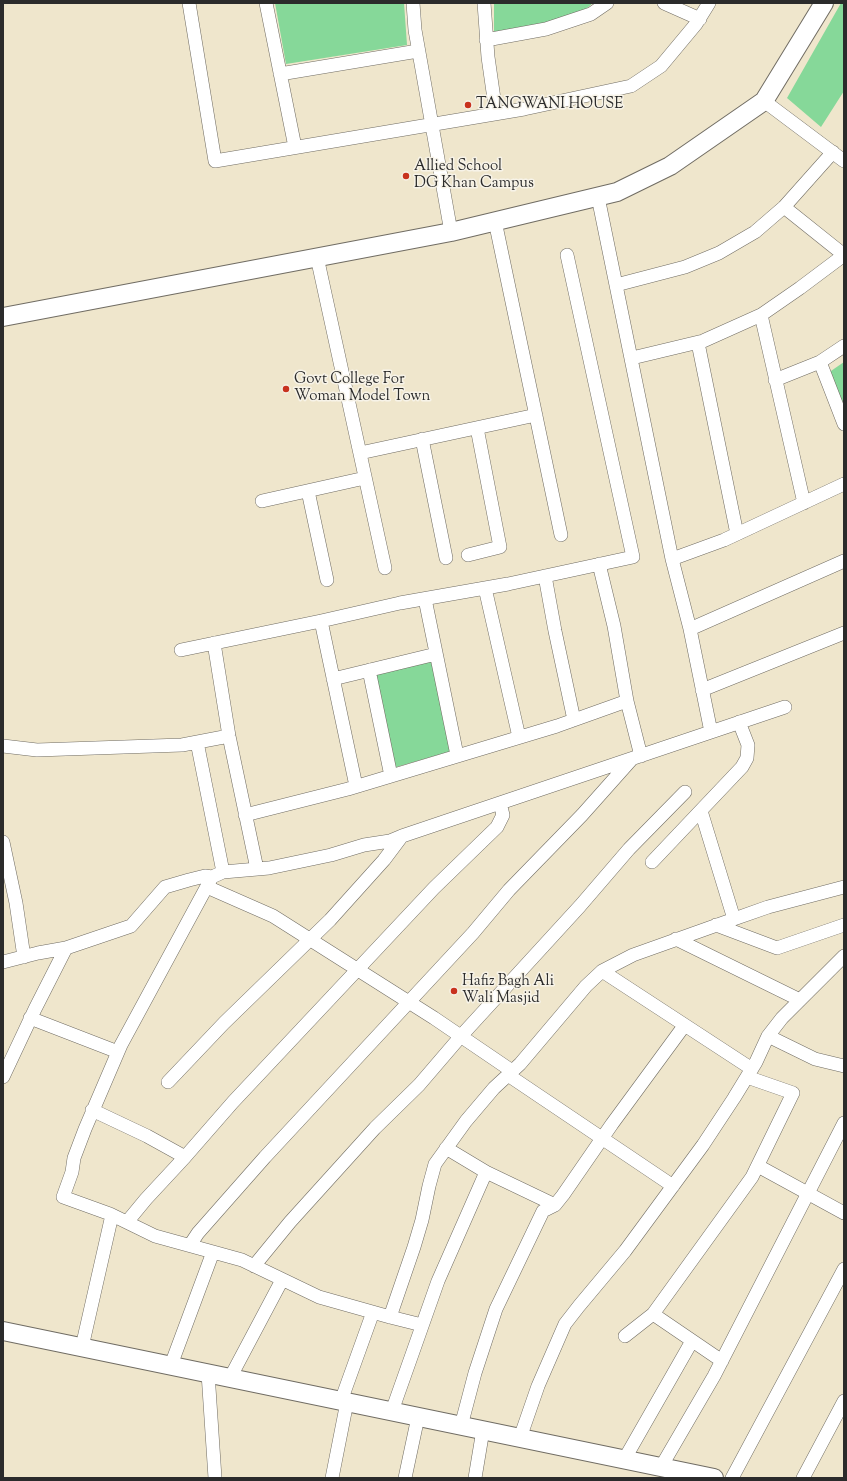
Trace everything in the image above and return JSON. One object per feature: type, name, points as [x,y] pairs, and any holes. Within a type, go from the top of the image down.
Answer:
[{"type":"street","points":[[189,3],[215,161],[524,109],[632,86],[661,66],[700,19],[709,3]]},
{"type":"street","points":[[266,3],[295,147]]},
{"type":"street","points":[[413,3],[414,30],[451,232]]},
{"type":"street","points":[[484,3],[486,40],[496,113]]},
{"type":"street","points":[[486,40],[546,29],[591,14],[607,3]]},
{"type":"street","points":[[664,3],[700,19]]},
{"type":"street","points":[[3,317],[451,232],[617,192],[670,166],[764,101],[824,3]]},
{"type":"street","points":[[280,74],[418,50]]},
{"type":"street","points":[[764,101],[844,160]]},
{"type":"street","points":[[616,285],[685,267],[720,253],[755,232],[784,207],[833,152]]},
{"type":"street","points":[[598,197],[672,559],[690,629],[711,732]]},
{"type":"street","points":[[632,358],[698,342],[761,315],[844,255],[784,207]]},
{"type":"street","points":[[495,221],[561,535]]},
{"type":"street","points":[[181,650],[633,557],[568,255]]},
{"type":"street","points":[[317,257],[385,568]]},
{"type":"street","points":[[761,315],[804,503]]},
{"type":"street","points":[[698,342],[738,534]]},
{"type":"street","points":[[775,380],[820,362],[844,346]]},
{"type":"street","points":[[820,362],[844,424]]},
{"type":"street","points":[[360,453],[536,415]]},
{"type":"street","points":[[468,555],[500,547],[476,428]]},
{"type":"street","points":[[422,439],[446,558]]},
{"type":"street","points":[[262,501],[365,478]]},
{"type":"street","points":[[672,559],[738,534],[844,484]]},
{"type":"street","points":[[308,491],[327,580]]},
{"type":"street","points":[[690,629],[844,561]]},
{"type":"street","points":[[598,564],[614,626],[636,757]]},
{"type":"street","points":[[545,576],[574,720]]},
{"type":"street","points":[[485,588],[519,737]]},
{"type":"street","points":[[425,599],[457,755]]},
{"type":"street","points":[[321,621],[356,786]]},
{"type":"street","points":[[702,690],[844,632]]},
{"type":"street","points":[[214,643],[229,736],[257,869]]},
{"type":"street","points":[[333,679],[436,654]]},
{"type":"street","points":[[369,670],[391,776]]},
{"type":"street","points":[[245,815],[391,776],[574,720],[627,701]]},
{"type":"street","points":[[214,879],[331,855],[364,845],[390,841],[785,707]]},
{"type":"street","points":[[652,862],[742,767],[747,758],[748,745],[739,722]]},
{"type":"street","points":[[3,746],[37,750],[182,745],[229,736]]},
{"type":"street","points":[[197,742],[214,879],[164,964],[118,1052],[92,1110],[74,1158],[72,1172],[63,1197],[112,1215],[154,1236],[242,1260],[319,1297],[390,1317],[422,1324]]},
{"type":"street","points":[[190,1245],[198,1233],[264,1157],[473,933],[509,890],[636,757]]},
{"type":"street","points":[[254,1266],[290,1222],[333,1174],[375,1128],[419,1085],[461,1036],[580,906],[628,849],[685,792]]},
{"type":"street","points":[[127,1222],[233,1102],[434,888],[497,826],[503,815],[500,803]]},
{"type":"street","points":[[701,811],[734,918]]},
{"type":"street","points":[[168,1082],[224,1023],[330,920],[384,860],[402,836]]},
{"type":"street","points":[[3,842],[7,876],[24,956]]},
{"type":"street","points":[[3,962],[24,956],[66,948],[131,926],[165,887],[205,876],[214,879],[461,1036],[601,1139],[673,1186]]},
{"type":"street","points":[[390,1317],[414,1248],[436,1164],[466,1121],[494,1088],[520,1064],[586,986],[602,971],[633,955],[768,907],[844,887]]},
{"type":"street","points":[[716,925],[777,948],[844,925]]},
{"type":"street","points":[[676,939],[800,1000]]},
{"type":"street","points":[[3,1077],[30,1018],[66,948]]},
{"type":"street","points":[[520,1438],[538,1386],[565,1324],[625,1252],[711,1134],[749,1073],[768,1036],[782,1018],[844,956]]},
{"type":"street","points":[[602,971],[684,1026],[749,1073],[793,1093],[758,1166],[729,1210],[653,1314],[625,1336]]},
{"type":"street","points":[[30,1018],[118,1052]]},
{"type":"street","points":[[461,1426],[475,1373],[496,1309],[543,1211],[555,1205],[583,1167],[601,1139],[684,1026]]},
{"type":"street","points":[[768,1036],[815,1059],[844,1066]]},
{"type":"street","points":[[92,1110],[147,1136],[185,1157]]},
{"type":"street","points":[[661,1467],[722,1361],[844,1123]]},
{"type":"street","points":[[446,1148],[486,1172],[555,1205]]},
{"type":"street","points":[[758,1166],[844,1212]]},
{"type":"street","points":[[392,1412],[438,1281],[486,1172]]},
{"type":"street","points":[[82,1347],[112,1215]]},
{"type":"street","points":[[171,1365],[213,1252]]},
{"type":"street","points":[[732,1478],[844,1269]]},
{"type":"street","points":[[230,1378],[282,1280]]},
{"type":"street","points":[[332,1478],[344,1401],[372,1312]]},
{"type":"street","points":[[653,1314],[722,1361]]},
{"type":"street","points":[[3,1331],[714,1478]]},
{"type":"street","points":[[624,1460],[692,1341]]},
{"type":"street","points":[[208,1373],[215,1478]]},
{"type":"street","points":[[803,1478],[844,1402]]},
{"type":"street","points":[[405,1478],[418,1417]]},
{"type":"street","points":[[475,1478],[483,1430]]},
{"type":"green space","points":[[275,3],[404,3],[407,45],[286,64]]},
{"type":"green space","points":[[494,3],[593,3],[587,8],[554,22],[494,32]]},
{"type":"green space","points":[[841,3],[844,3],[844,91],[821,127],[787,98]]},
{"type":"green space","points":[[844,362],[844,409],[828,373]]},
{"type":"green space","points":[[431,661],[452,751],[393,768],[375,673]]},
{"type":"place","name":"TANGWANI HOUSE","points":[[468,105]]},
{"type":"place","name":"Allied School DG Khan Campus","points":[[406,176]]},
{"type":"place","name":"Govt College For Woman Model Town","points":[[286,389]]},
{"type":"place","name":"Hafiz Bagh Ali Wali Masjid","points":[[454,991]]}]
